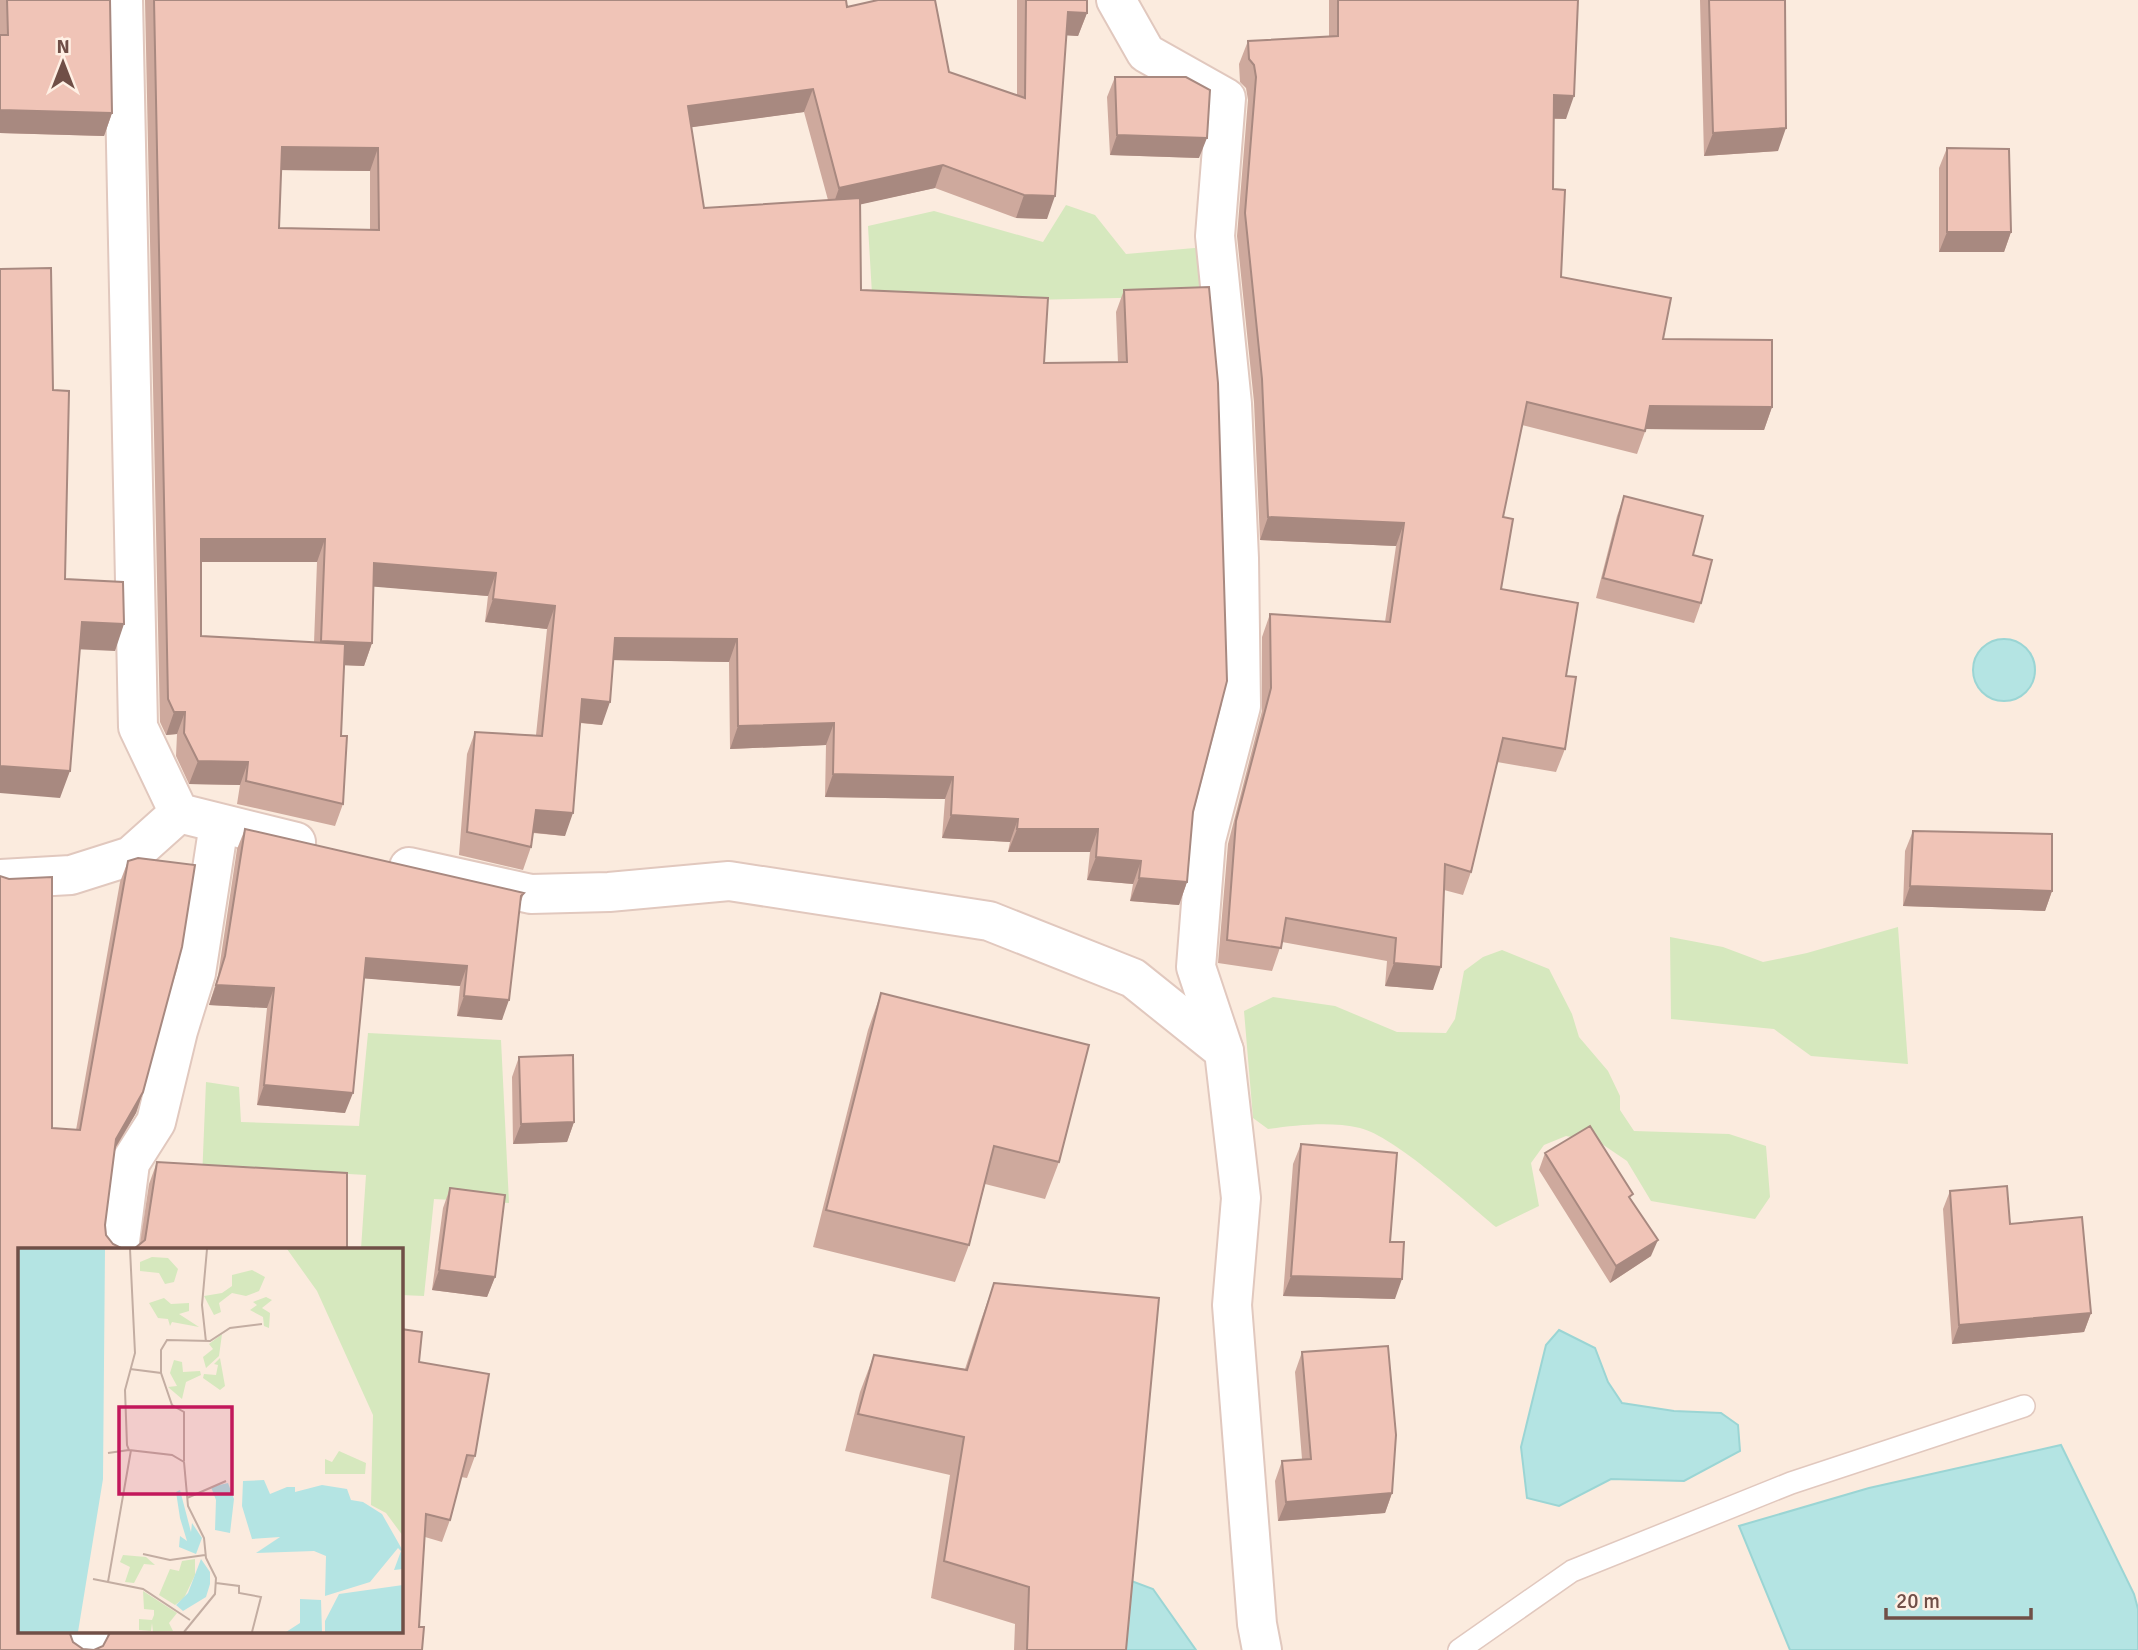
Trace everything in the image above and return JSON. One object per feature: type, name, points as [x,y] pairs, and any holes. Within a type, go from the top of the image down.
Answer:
[{"type":"street","points":[[123,0],[138,727],[179,813],[335,851]]},
{"type":"street","points":[[1116,0],[1146,53],[1226,98],[1215,236],[1232,404],[1239,558],[1241,706],[1206,840],[1196,967],[1224,1051],[1241,1198],[1233,1305],[1257,1624],[1262,1650]]},
{"type":"street","points":[[0,879],[71,875],[131,856],[179,813]]},
{"type":"street","points":[[119,1248],[130,1163],[156,1122],[178,1031],[196,974],[219,824]]},
{"type":"street","points":[[374,859],[531,894],[609,892],[729,881],[989,921],[1133,978],[1224,1051]]},
{"type":"street","points":[[82,1650],[89,1632]]},
{"type":"lane","points":[[1459,1650],[1572,1571],[1791,1483],[2024,1406]]},
{"type":"green space","points":[[1066,205],[1095,215],[1126,254],[1206,247],[1207,296],[1029,300],[873,311],[868,226],[934,211],[1043,242]]},
{"type":"green space","points":[[1898,927],[1908,1064],[1811,1056],[1774,1029],[1671,1019],[1670,937],[1723,947],[1763,962],[1807,953]]},
{"type":"green space","points":[[1502,950],[1549,969],[1572,1014],[1579,1037],[1608,1071],[1620,1096],[1620,1110],[1634,1131],[1729,1134],[1766,1146],[1770,1197],[1755,1219],[1651,1201],[1627,1161],[1599,1142],[1566,1136],[1544,1145],[1531,1163],[1539,1206],[1496,1227],[1392,1143],[1374,1134],[1360,1128],[1326,1124],[1268,1129],[1253,1118],[1244,1011],[1273,997],[1335,1006],[1397,1032],[1446,1033],[1455,1019],[1464,971],[1483,957]]},
{"type":"green space","points":[[368,1033],[501,1040],[509,1203],[434,1199],[424,1296],[402,1295],[402,1248],[361,1248],[366,1175],[227,1167],[201,1203],[206,1082],[239,1087],[241,1122],[359,1126]]},
{"type":"water","points":[[2004,639],[2016,641],[2026,648],[2033,658],[2033,682],[2026,692],[2016,699],[2004,701],[1992,699],[1982,692],[1975,682],[1973,670],[1975,658],[1982,648],[1992,641]]},
{"type":"water","points":[[1559,1330],[1595,1348],[1608,1382],[1622,1403],[1674,1411],[1721,1413],[1738,1425],[1740,1451],[1684,1481],[1611,1479],[1559,1506],[1527,1498],[1521,1447],[1546,1345]]},
{"type":"water","points":[[2061,1445],[2134,1594],[2138,1609],[2138,1650],[1790,1650],[1739,1526],[1869,1488]]},
{"type":"water","points":[[1110,1573],[1153,1589],[1196,1650],[1086,1650]]},
{"type":"building","points":[[7,0],[110,0],[112,113],[0,110],[0,35],[8,35]]},
{"type":"building","points":[[154,0],[846,0],[847,7],[878,0],[935,0],[949,72],[1025,98],[1026,0],[1087,0],[1087,13],[1068,12],[1055,196],[1024,195],[943,165],[839,188],[813,89],[688,106],[704,208],[860,198],[861,290],[1048,298],[1044,363],[1127,362],[1124,290],[1209,287],[1218,383],[1227,681],[1193,812],[1187,882],[1139,878],[1141,861],[1096,857],[1098,829],[1017,829],[1018,819],[951,815],[953,777],[833,774],[834,723],[738,726],[737,639],[615,638],[610,702],[582,699],[573,813],[536,810],[531,847],[467,832],[475,732],[542,736],[555,606],[493,599],[496,573],[374,563],[372,643],[321,641],[325,539],[201,539],[201,636],[345,644],[341,736],[347,736],[343,804],[246,781],[248,762],[198,761],[184,733],[185,712],[174,712],[168,699]],"holes":[[[282,147],[378,148],[379,230],[279,228]]]},
{"type":"building","points":[[1338,0],[1578,0],[1574,96],[1554,95],[1553,189],[1565,190],[1561,277],[1671,298],[1663,339],[1772,340],[1772,407],[1650,406],[1645,431],[1527,402],[1503,517],[1513,519],[1501,589],[1578,603],[1566,676],[1576,677],[1565,749],[1503,738],[1471,872],[1445,864],[1441,967],[1394,963],[1396,938],[1286,918],[1281,948],[1227,940],[1236,821],[1271,688],[1270,614],[1390,622],[1404,523],[1268,517],[1262,379],[1245,213],[1256,77],[1254,65],[1249,59],[1248,41],[1338,36]]},
{"type":"building","points":[[1709,0],[1785,0],[1786,128],[1713,133]]},
{"type":"building","points":[[1115,77],[1186,77],[1210,90],[1207,138],[1117,135]]},
{"type":"building","points":[[1947,148],[2009,149],[2011,232],[1947,232]]},
{"type":"building","points":[[51,268],[53,390],[69,391],[65,579],[123,582],[124,624],[82,622],[70,771],[0,766],[0,269]]},
{"type":"building","points":[[1624,496],[1703,516],[1693,555],[1712,560],[1701,603],[1603,578]]},
{"type":"building","points":[[245,829],[524,893],[521,896],[509,1000],[464,996],[467,966],[366,958],[353,1093],[264,1085],[274,988],[216,985],[225,956]]},
{"type":"building","points":[[1913,831],[2052,834],[2052,891],[1910,886]]},
{"type":"building","points":[[138,858],[195,865],[182,947],[143,1092],[116,1139],[105,1225],[106,1235],[113,1244],[121,1248],[18,1248],[18,1632],[69,1632],[73,1642],[83,1649],[94,1650],[0,1650],[0,876],[9,879],[52,877],[52,1128],[80,1130],[128,861]]},
{"type":"building","points":[[881,993],[1089,1045],[1059,1162],[994,1146],[969,1245],[826,1210]]},
{"type":"building","points":[[573,1055],[574,1122],[521,1124],[519,1057]]},
{"type":"building","points":[[1590,1126],[1633,1194],[1629,1197],[1658,1240],[1616,1266],[1545,1153]]},
{"type":"building","points":[[1301,1144],[1397,1153],[1390,1242],[1404,1242],[1402,1279],[1291,1276]]},
{"type":"building","points":[[157,1162],[347,1173],[347,1248],[135,1248],[145,1240]]},
{"type":"building","points":[[2007,1186],[2010,1224],[2082,1217],[2091,1313],[1959,1325],[1950,1191]]},
{"type":"building","points":[[450,1188],[505,1195],[495,1277],[439,1270]]},
{"type":"building","points":[[994,1283],[1159,1298],[1126,1650],[1027,1650],[1029,1587],[944,1561],[964,1437],[858,1414],[874,1355],[967,1370]]},
{"type":"building","points":[[402,1329],[422,1332],[419,1362],[489,1374],[475,1456],[467,1455],[450,1520],[426,1514],[419,1627],[424,1627],[422,1650],[94,1650],[103,1646],[110,1632],[402,1632]]},
{"type":"building","points":[[1388,1346],[1396,1435],[1392,1493],[1286,1502],[1282,1461],[1311,1459],[1302,1352]]}]
